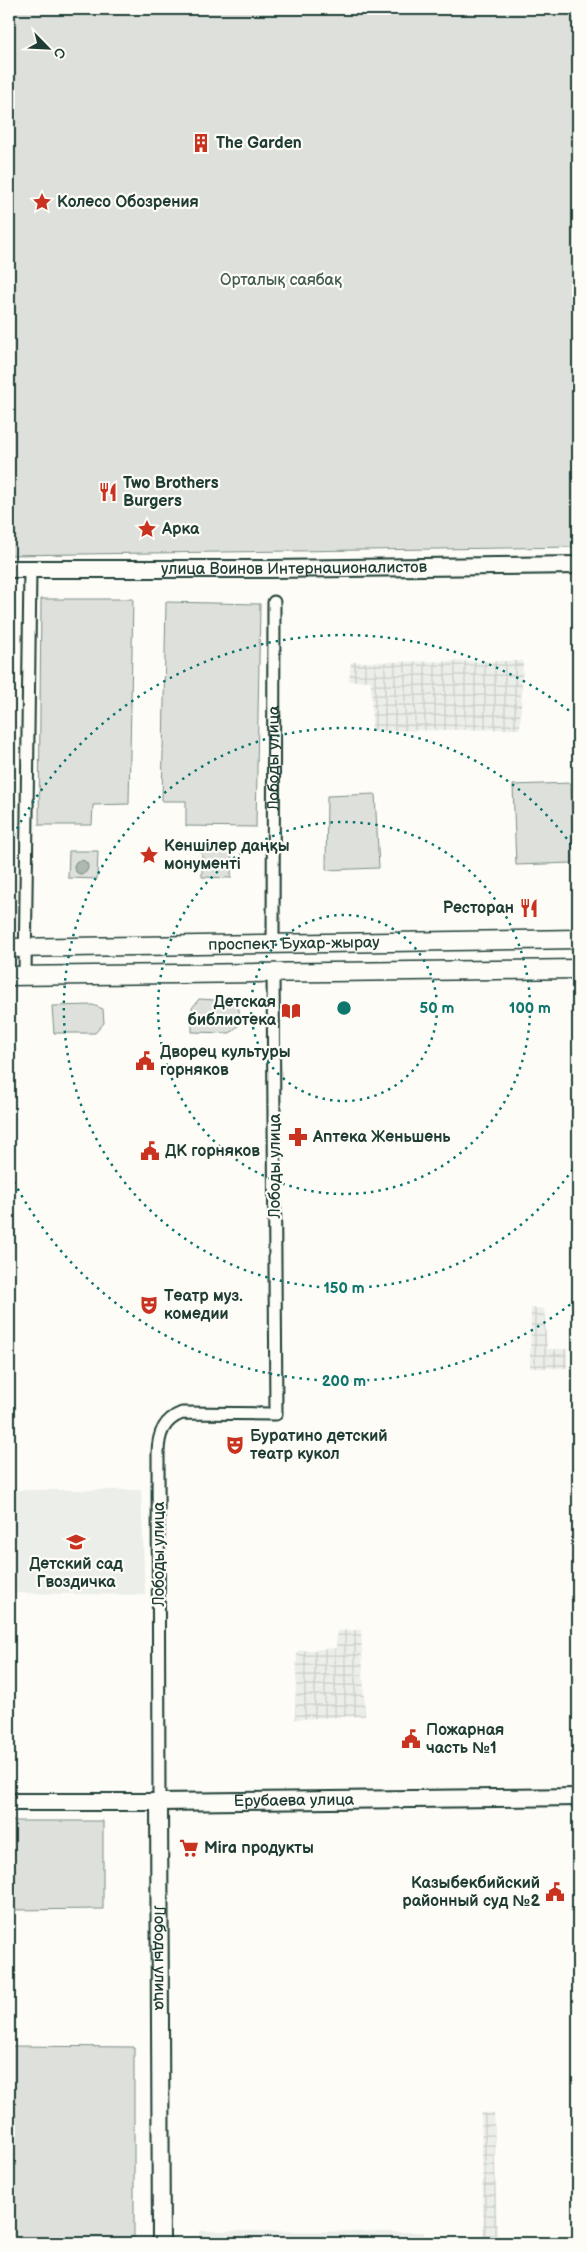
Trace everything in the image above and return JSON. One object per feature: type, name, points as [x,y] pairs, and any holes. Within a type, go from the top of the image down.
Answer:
[{"type":"main road","name":"улица Воинов Интернационалистов","points":[[9,569],[272,570],[578,565]]},
{"type":"main road","name":"проспект Бухар-жырау","points":[[17,948],[578,939]]},
{"type":"main road","name":"проспект Бухар-жырау","points":[[17,976],[578,969]]},
{"type":"main road","name":"Ерубаева улица","points":[[9,1802],[578,1797]]},
{"type":"main road","name":"Лободы улица","points":[[159,1802],[161,2243]]},
{"type":"street","points":[[17,976],[30,569]]},
{"type":"street","name":"Лободы улица","points":[[273,944],[274,602]]},
{"type":"street","name":"Лободы улица","points":[[159,1802],[158,1454],[161,1431],[173,1416],[182,1413],[276,1414],[273,972]]},
{"type":"shaded area","points":[[523,661],[520,729],[372,731],[371,681],[349,681],[351,662]]},
{"type":"shaded area","points":[[81,860],[86,862],[88,867],[86,872],[81,874],[76,872],[74,867],[76,862]]},
{"type":"shaded area","points":[[531,1308],[544,1309],[547,1349],[567,1349],[567,1368],[530,1368]]},
{"type":"shaded area","name":"Детский сад Гвоздичка","points":[[9,1490],[141,1490],[145,1595],[9,1593]]},
{"type":"shaded area","points":[[361,1630],[365,1716],[295,1719],[297,1651],[336,1648],[337,1631]]},
{"type":"shaded area","points":[[481,2113],[494,2113],[497,2243],[484,2243]]},
{"type":"shaded area","points":[[199,2231],[424,2232],[424,2243],[199,2243]]},
{"type":"green space","name":"Орталық саябақ","points":[[9,9],[578,9],[578,547],[9,555]]},
{"type":"green space","points":[[41,599],[133,599],[129,804],[93,805],[92,825],[39,825]]},
{"type":"green space","points":[[166,602],[260,604],[256,827],[186,826],[186,801],[162,801]]},
{"type":"green space","points":[[571,783],[573,863],[516,865],[513,785]]},
{"type":"green space","points":[[375,794],[379,868],[326,870],[327,796]]},
{"type":"green space","points":[[202,848],[232,849],[231,878],[202,877]]},
{"type":"green space","points":[[69,851],[98,851],[97,879],[68,878]]},
{"type":"green space","points":[[199,999],[231,1001],[239,1009],[239,1025],[230,1033],[192,1032],[192,1008]]},
{"type":"green space","points":[[93,1005],[103,1009],[104,1023],[95,1033],[54,1033],[52,1006]]},
{"type":"green space","points":[[9,1821],[103,1821],[103,1909],[9,1910]]},
{"type":"green space","points":[[9,2046],[134,2047],[134,2243],[9,2243]]},
{"type":"place","name":"The Garden","points":[[201,143]]},
{"type":"place","name":"Колесо Обозрения","points":[[42,202]]},
{"type":"place","name":"Two Brothers Burgers","points":[[108,492]]},
{"type":"place","name":"Арка","points":[[147,529]]},
{"type":"place","name":"Кеншілер даңқы монументі","points":[[149,855]]},
{"type":"place","name":"Ресторан","points":[[529,908]]},
{"type":"place","name":"Детская библиотека","points":[[291,1011]]},
{"type":"place","name":"Дворец культуры горняков","points":[[145,1061]]},
{"type":"place","name":"Аптека Женьшень","points":[[298,1137]]},
{"type":"place","name":"ДК горняков","points":[[150,1151]]},
{"type":"place","name":"Театр муз. комедии","points":[[149,1305]]},
{"type":"place","name":"Буратино детский театр кукол","points":[[235,1445]]},
{"type":"place","name":"Детский сад Гвоздичка","points":[[76,1542]]},
{"type":"place","name":"Пожарная часть №1","points":[[411,1739]]},
{"type":"place","name":"Mira продукты","points":[[189,1848]]},
{"type":"place","name":"Казыбекбийский районный суд №2","points":[[555,1892]]}]
